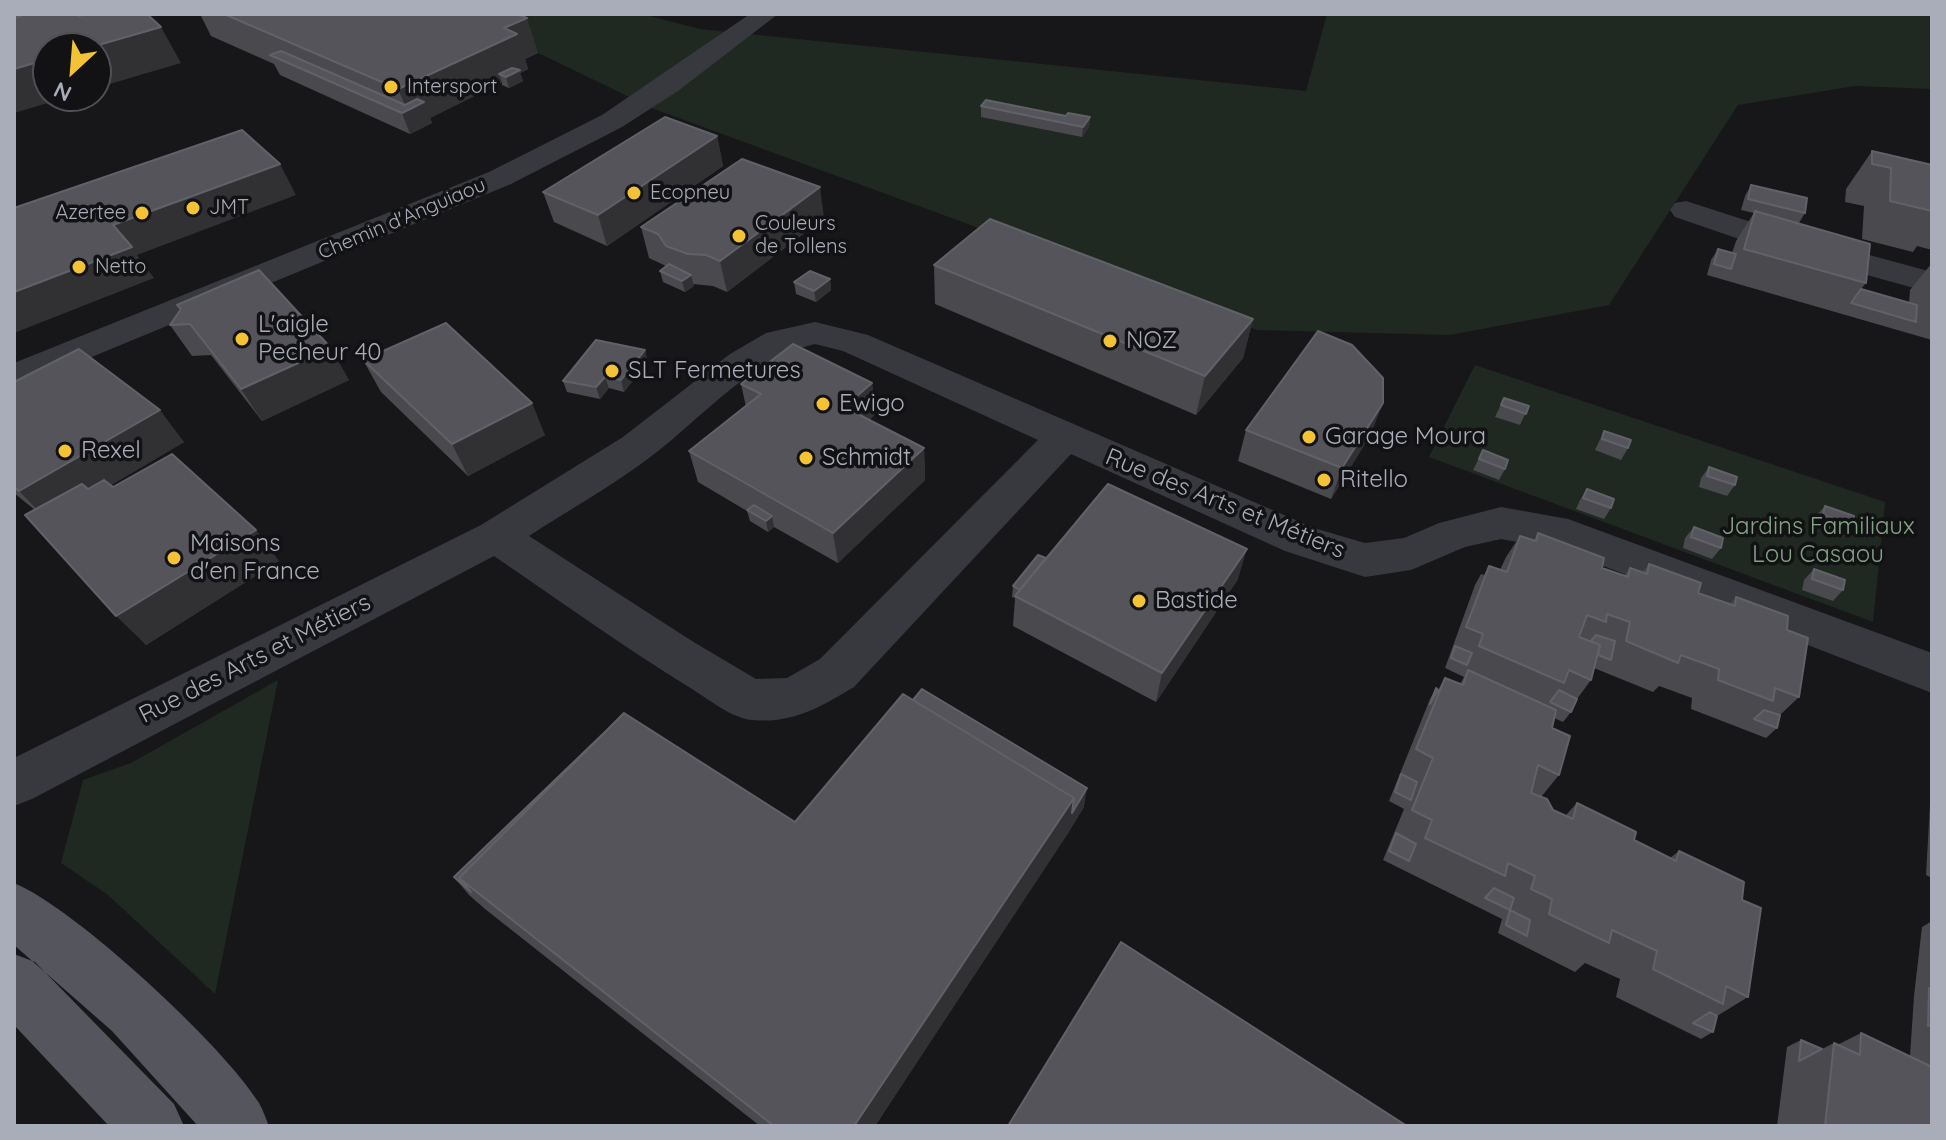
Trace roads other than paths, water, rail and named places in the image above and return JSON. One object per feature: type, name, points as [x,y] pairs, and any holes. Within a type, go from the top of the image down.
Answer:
[{"type":"main road","points":[[14,910],[84,964],[207,1085],[237,1126]]},
{"type":"main road","points":[[14,983],[152,1126]]},
{"type":"street","name":"Chemin d'Anguiaou","points":[[14,377],[500,178],[612,121],[766,14]]},
{"type":"street","points":[[1686,210],[1759,235],[1932,283]]},
{"type":"street","name":"Rue des Arts et Métiers","points":[[14,783],[496,536],[637,447],[743,362],[779,341],[815,333],[855,343],[1063,438],[1300,540],[1365,560],[1411,554],[1454,534],[1501,523],[1568,535],[1932,673]]},
{"type":"street","points":[[496,536],[710,678],[750,700],[794,698],[837,673],[1063,438]]},
{"type":"place","name":"Intersport","points":[[391,87]]},
{"type":"place","name":"Ecopneu","points":[[634,193]]},
{"type":"place","name":"JMT","points":[[193,208]]},
{"type":"place","name":"Azertee","points":[[142,213]]},
{"type":"place","name":"Couleurs de Tollens","points":[[739,236]]},
{"type":"place","name":"Netto","points":[[79,267]]},
{"type":"place","name":"L'aigle Pecheur 40","points":[[242,339]]},
{"type":"place","name":"NOZ","points":[[1110,341]]},
{"type":"place","name":"SLT Fermetures","points":[[612,371]]},
{"type":"place","name":"Ewigo","points":[[823,404]]},
{"type":"place","name":"Garage Moura","points":[[1309,437]]},
{"type":"place","name":"Rexel","points":[[65,451]]},
{"type":"place","name":"Schmidt","points":[[806,458]]},
{"type":"place","name":"Ritello","points":[[1324,480]]},
{"type":"place","name":"Maisons d'en France","points":[[174,558]]},
{"type":"place","name":"Bastide","points":[[1139,601]]},
{"type":"park label","name":"Jardins Familiaux Lou Casaou","points":[[1818,541]]}]
